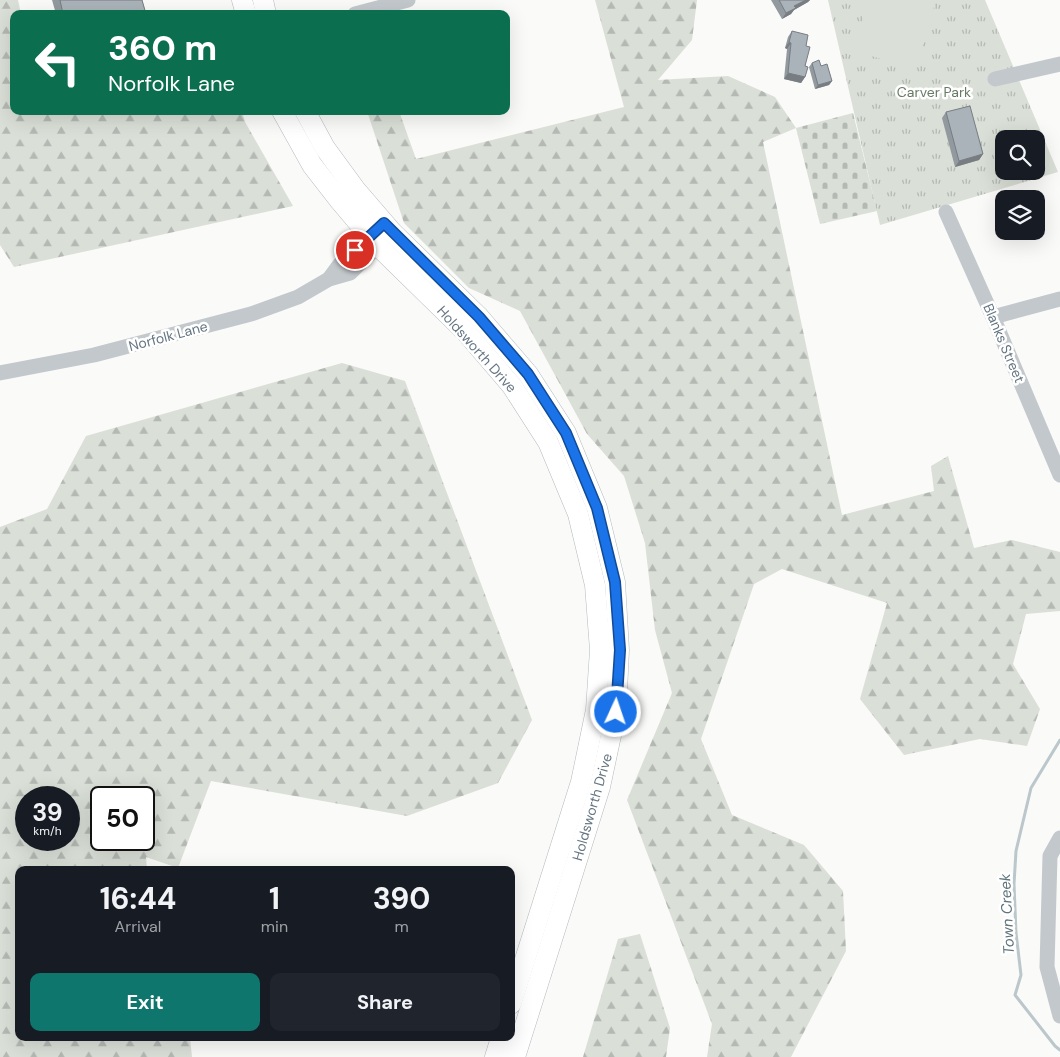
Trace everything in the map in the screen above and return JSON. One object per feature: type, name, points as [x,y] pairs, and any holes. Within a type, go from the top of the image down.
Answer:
[{"type":"main road","name":"Holdsworth Drive","points":[[284,115],[312,165],[340,201],[479,317],[528,374],[566,433],[594,500],[615,582],[620,650],[616,712],[600,787],[515,1057]]},
{"type":"main road","name":"Holdsworth Drive","points":[[307,115],[325,148],[355,189],[381,234],[512,386],[548,442],[578,514],[595,585],[600,650],[596,710],[581,782],[515,990]]},
{"type":"main road","points":[[515,1004],[530,1010]]},
{"type":"main road","points":[[494,1057],[500,1041]]},
{"type":"street","points":[[370,10],[408,0]]},
{"type":"street","points":[[995,79],[1060,64]]},
{"type":"street","name":"Blanks Street","points":[[946,212],[1060,475]]},
{"type":"street","name":"Norfolk Lane","points":[[0,374],[94,355],[252,314],[298,297],[329,279],[350,273],[381,234]]},
{"type":"street","points":[[993,317],[1060,299]]},
{"type":"street","points":[[1060,838],[1050,856],[1047,967],[1060,1016]]},
{"type":"green space","points":[[0,0],[18,0],[20,10],[10,10],[10,115],[243,115],[245,122],[293,206],[14,267],[0,245]]},
{"type":"green space","points":[[595,0],[697,0],[692,40],[658,80],[728,76],[775,97],[796,128],[763,142],[842,515],[934,491],[931,466],[948,456],[974,548],[1012,540],[1060,552],[1060,611],[1026,614],[1013,664],[1040,709],[1027,746],[980,739],[904,755],[860,699],[887,603],[782,569],[754,584],[701,739],[732,815],[804,845],[843,891],[846,951],[791,1057],[707,1057],[712,1024],[627,800],[672,693],[655,630],[645,543],[624,476],[587,434],[520,311],[469,288],[404,223],[368,115],[400,115],[416,159],[624,107]]},
{"type":"green space","name":"Carver Park","points":[[828,0],[985,0],[1040,130],[995,130],[995,180],[1031,180],[880,225]]},
{"type":"green space","points":[[869,0],[936,0],[916,69],[854,51]]},
{"type":"green space","points":[[853,113],[877,211],[820,224],[796,128]]},
{"type":"green space","name":"Carver Park","points":[[1045,141],[1058,172],[1045,176]]},
{"type":"green space","points":[[342,363],[405,381],[532,720],[498,783],[407,816],[211,781],[179,866],[172,866],[146,857],[147,866],[15,866],[15,1041],[190,1041],[192,1057],[0,1057],[0,527],[47,509],[86,436]]},
{"type":"green space","points":[[640,934],[670,1028],[666,1057],[583,1057],[618,939]]},
{"type":"building","points":[[60,0],[142,0],[145,10],[62,10]]},
{"type":"building","points":[[779,0],[806,0],[794,6],[796,8],[786,13]]},
{"type":"building","points":[[792,31],[808,35],[806,46],[810,47],[805,66],[808,67],[805,77],[788,73],[791,43],[789,42]]},
{"type":"building","points":[[819,60],[821,66],[827,64],[832,81],[818,85],[812,63]]},
{"type":"building","points":[[970,106],[983,154],[959,161],[946,112]]},
{"type":"waterway","name":"Town Creek","points":[[1060,740],[1031,788],[1016,851],[1014,884],[1016,933],[1021,975],[1015,995],[1060,1050]]},
{"type":"route","points":[[355,250],[384,223],[479,317],[528,374],[566,433],[597,508],[615,582],[620,650],[616,712]]}]
